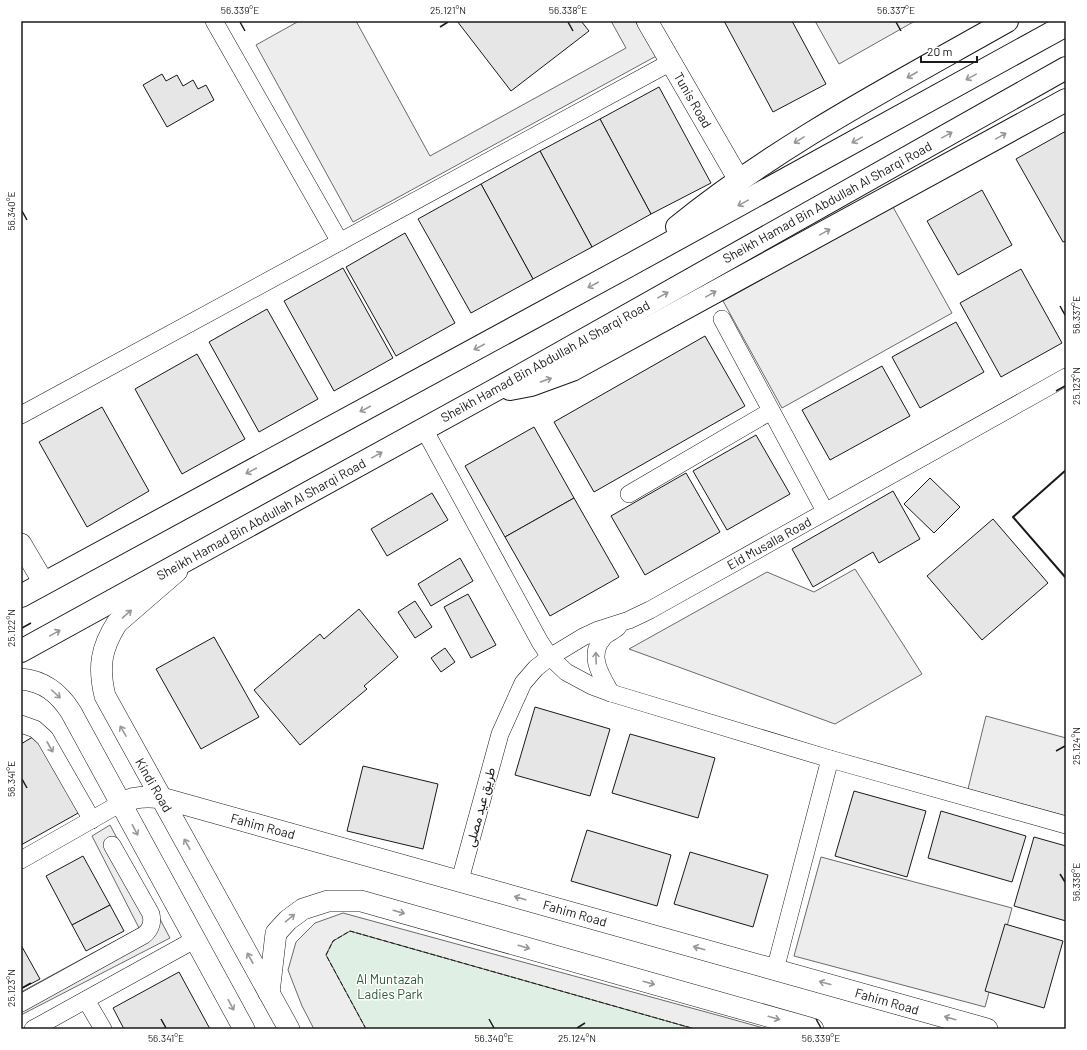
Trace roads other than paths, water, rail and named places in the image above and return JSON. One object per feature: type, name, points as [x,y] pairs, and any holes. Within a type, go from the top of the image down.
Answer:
[{"type":"highway","points":[[628,266],[739,180],[801,139],[1007,21]]},
{"type":"highway","points":[[21,596],[628,266],[1066,24]]},
{"type":"highway","name":"Sheikh Hamad Bin Abdullah Al Sharqi Road","points":[[21,651],[494,390],[1066,68]]},
{"type":"highway","points":[[494,390],[531,385],[572,370],[1066,100]]},
{"type":"street","points":[[214,21],[340,242]]},
{"type":"street","name":"Tunis Road","points":[[647,21],[739,180]]},
{"type":"street","points":[[21,415],[671,62]]},
{"type":"street","points":[[722,319],[825,511]]},
{"type":"street","name":"Eid Musalla Road","points":[[550,657],[598,630],[629,620],[1066,376]]},
{"type":"street","points":[[629,494],[771,411]]},
{"type":"street","points":[[424,429],[540,642],[550,657],[566,672],[578,679],[611,693],[830,759],[1066,825]]},
{"type":"street","points":[[21,544],[44,583]]},
{"type":"street","name":"Kindi Road","points":[[193,557],[117,623],[102,654],[100,669],[105,696],[289,1029]]},
{"type":"street","points":[[611,693],[597,666],[595,652],[603,638],[629,620]]},
{"type":"street","name":"طريق عيد مصلى","points":[[460,880],[500,734],[523,683],[536,668],[550,657]]},
{"type":"street","points":[[21,679],[30,680],[44,685],[52,690],[66,704],[194,940],[208,960],[244,1029]]},
{"type":"street","points":[[21,724],[35,729],[45,738],[92,820]]},
{"type":"street","points":[[775,970],[830,759]]},
{"type":"street","name":"Fahim Road","points":[[121,803],[128,799],[138,797],[150,796],[162,798],[460,880],[987,1029]]},
{"type":"street","points":[[21,860],[121,803]]},
{"type":"street","points":[[21,1003],[144,936],[151,926],[151,914],[112,845]]},
{"type":"street","points":[[269,993],[276,933],[288,920],[304,909],[328,901],[361,901],[813,1029]]},
{"type":"street","points":[[34,1029],[194,940]]},
{"type":"street","points":[[86,1000],[103,1029]]},
{"type":"park label","name":"Al Muntazah Ladies Park","points":[[390,986]]}]
